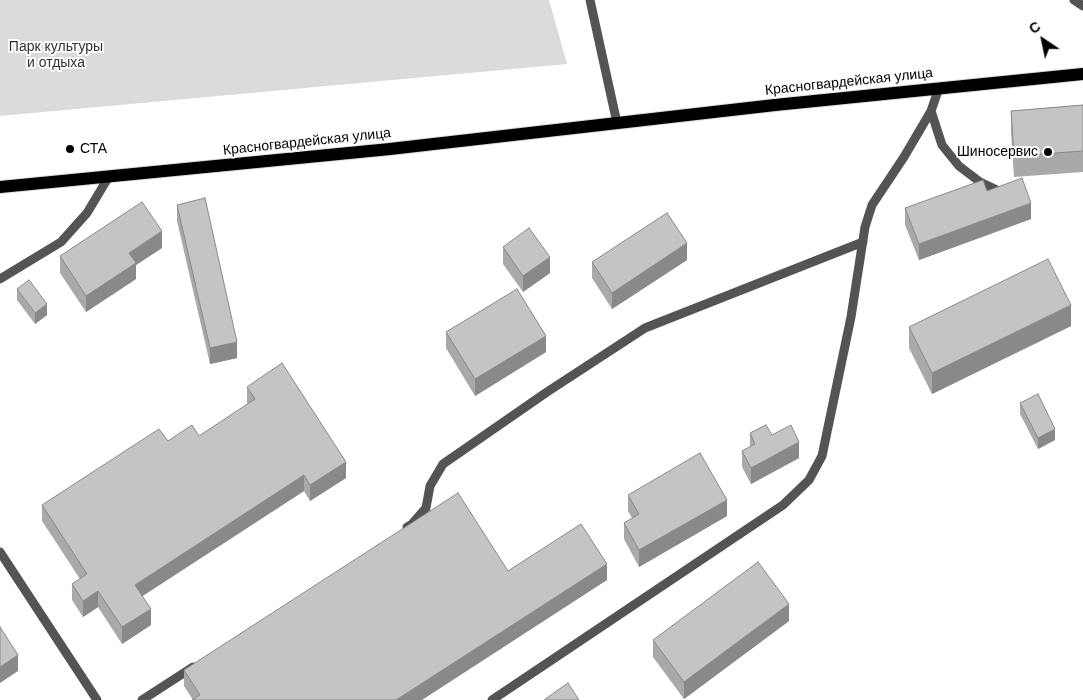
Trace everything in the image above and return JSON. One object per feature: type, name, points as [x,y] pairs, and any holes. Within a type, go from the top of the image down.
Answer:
[{"type":"main road","name":"Красногвардейская улица","points":[[0,187],[108,178],[390,149],[939,88],[1083,74]]},
{"type":"lane","points":[[590,0],[618,123]]},
{"type":"lane","points":[[1074,0],[1083,6]]},
{"type":"lane","points":[[492,700],[783,505],[809,480],[822,456],[851,317],[865,227],[872,206],[931,112],[939,88]]},
{"type":"lane","points":[[931,112],[942,145],[960,166],[980,182],[998,191]]},
{"type":"lane","points":[[0,279],[61,242],[87,214],[108,178]]},
{"type":"lane","points":[[396,535],[412,524],[426,508],[430,486],[443,464],[546,392],[645,328],[863,242]]},
{"type":"lane","points":[[0,552],[97,700]]},
{"type":"lane","points":[[142,700],[199,663]]},
{"type":"green space","name":"Парк культуры и отдыха","points":[[0,0],[549,0],[567,64],[0,116]]},
{"type":"building","points":[[1083,105],[1083,151],[1014,156],[1011,111]]},
{"type":"building","points":[[1022,178],[1031,203],[919,244],[905,208],[983,180],[987,191]]},
{"type":"building","points":[[205,198],[237,342],[210,348],[177,205]]},
{"type":"building","points":[[142,202],[162,231],[129,253],[136,263],[86,296],[60,256]]},
{"type":"building","points":[[667,213],[687,243],[612,293],[592,262]]},
{"type":"building","points":[[529,228],[550,257],[523,276],[503,247]]},
{"type":"building","points":[[1048,259],[1071,305],[932,373],[909,327]]},
{"type":"building","points":[[29,280],[47,304],[35,313],[17,289]]},
{"type":"building","points":[[517,289],[546,336],[475,379],[446,332]]},
{"type":"building","points":[[282,363],[346,462],[310,485],[304,475],[135,585],[151,609],[122,627],[98,591],[83,601],[72,584],[87,574],[42,505],[159,429],[168,441],[192,425],[199,436],[255,399],[247,387]]},
{"type":"building","points":[[1038,394],[1055,429],[1038,438],[1020,403]]},
{"type":"building","points":[[766,425],[772,435],[791,425],[799,442],[751,468],[742,451],[755,444],[750,433]]},
{"type":"building","points":[[700,453],[727,500],[639,550],[624,523],[639,514],[628,495]]},
{"type":"building","points":[[458,493],[508,571],[581,524],[607,564],[396,700],[192,700],[200,695],[184,670]]},
{"type":"building","points":[[758,562],[789,604],[684,682],[653,640]]},
{"type":"building","points":[[0,627],[18,655],[0,667]]},
{"type":"building","points":[[568,683],[579,700],[544,700]]},
{"type":"place","name":"СТА","points":[[70,149]]},
{"type":"place","name":"Шиносервис","points":[[1048,152]]}]
